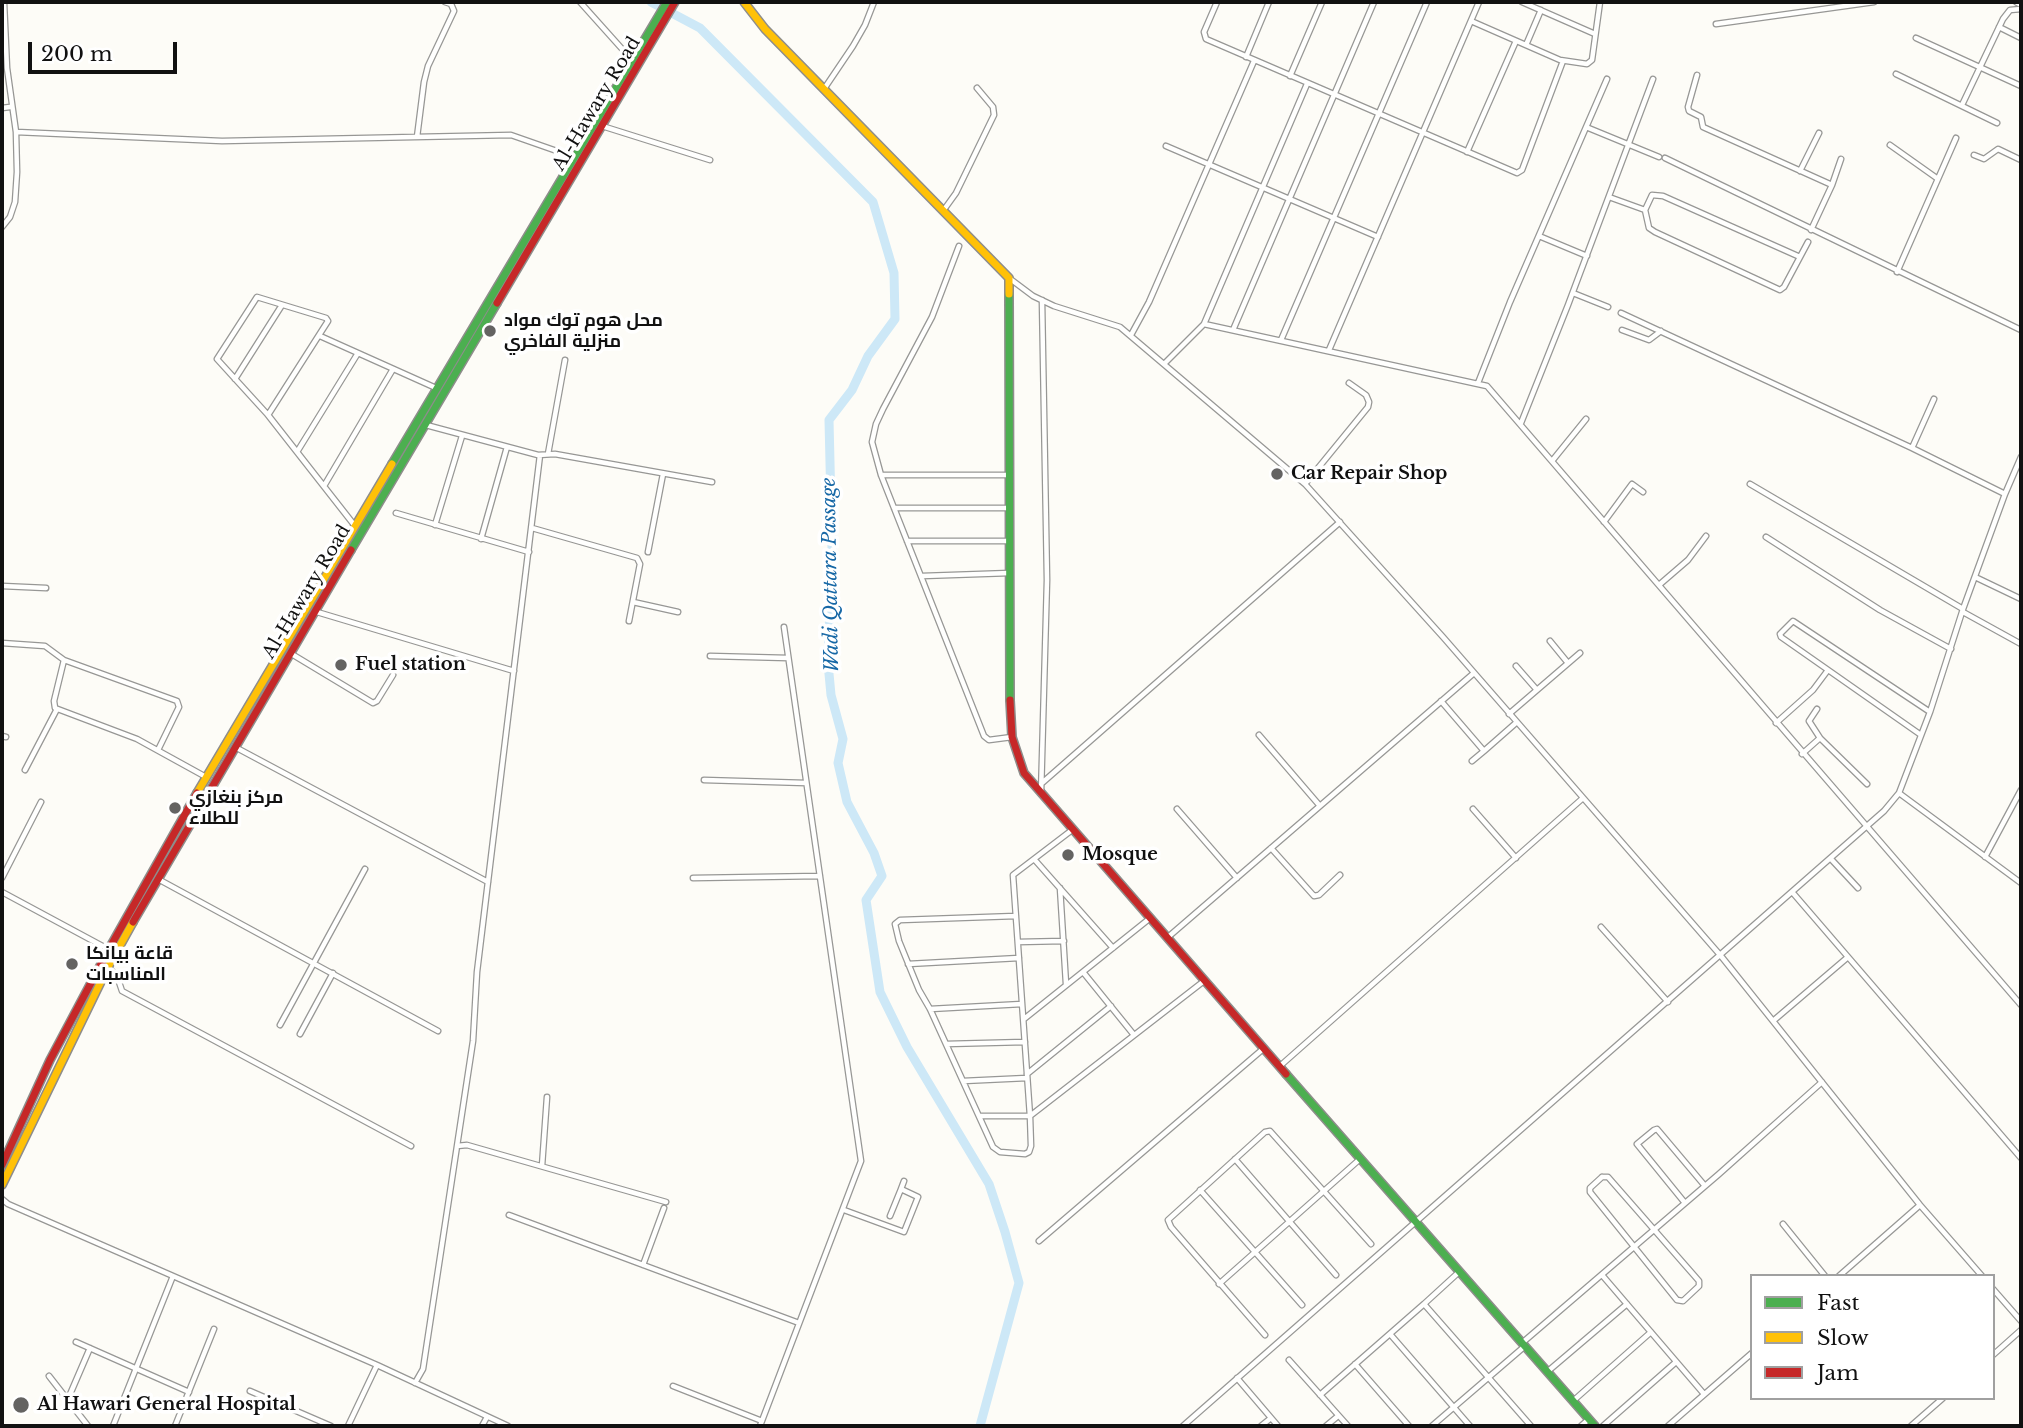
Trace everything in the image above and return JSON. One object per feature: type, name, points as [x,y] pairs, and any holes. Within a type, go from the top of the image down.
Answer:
[{"type":"main road","points":[[658,24],[667,2]]},
{"type":"main road","points":[[658,24],[676,2]]},
{"type":"main road","points":[[744,2],[765,29],[823,90],[1009,278],[1012,737],[1024,773],[1203,981],[1595,1426]]},
{"type":"main road","name":"Al-Hawary Road","points":[[2,1165],[50,1060],[108,967],[234,746],[425,425],[575,157],[632,60],[658,24]]},
{"type":"main road","name":"Al-Hawary Road","points":[[2,1185],[93,989],[108,949],[206,777],[437,388],[478,327],[602,126],[658,24]]},
{"type":"main road","points":[[2,1156],[10,1148]]},
{"type":"street","points":[[2,227],[10,217],[15,202],[16,132],[10,107],[4,2]]},
{"type":"street","points":[[417,137],[428,66],[454,11],[451,4],[445,2]]},
{"type":"street","points":[[580,2],[632,60]]},
{"type":"street","points":[[823,90],[853,46],[874,2]]},
{"type":"street","points":[[1217,2],[1204,37],[1516,173],[1520,172],[1563,61]]},
{"type":"street","points":[[1246,57],[1269,2]]},
{"type":"street","points":[[1290,76],[1322,2]]},
{"type":"street","points":[[1233,330],[1374,2]]},
{"type":"street","points":[[1281,340],[1427,2]]},
{"type":"street","points":[[1329,350],[1479,2]]},
{"type":"street","points":[[1522,2],[1532,4],[1595,34]]},
{"type":"street","points":[[1471,21],[1563,61],[1590,62],[1600,2]]},
{"type":"street","points":[[1716,24],[1874,2]]},
{"type":"street","points":[[1962,105],[1999,27],[2010,10],[2021,7],[2016,2]]},
{"type":"street","points":[[1526,45],[1541,10]]},
{"type":"street","points":[[1999,27],[2021,38]]},
{"type":"street","points":[[1916,38],[2021,86]]},
{"type":"street","points":[[1467,152],[1516,41]]},
{"type":"street","points":[[1131,335],[1149,302],[1254,61]]},
{"type":"street","points":[[1896,74],[1997,123]]},
{"type":"street","points":[[1697,75],[1688,107],[1689,111],[1701,117],[1703,127],[1832,186]]},
{"type":"street","points":[[1478,383],[1607,79]]},
{"type":"street","points":[[1521,423],[1653,79]]},
{"type":"street","points":[[1164,364],[1204,324],[1307,84]]},
{"type":"street","points":[[943,211],[956,193],[993,115],[993,107],[977,88]]},
{"type":"street","points":[[2,108],[10,107]]},
{"type":"street","points":[[602,126],[710,160]]},
{"type":"street","points":[[1586,127],[1662,157],[2021,330]]},
{"type":"street","points":[[16,132],[222,141],[511,135],[575,157]]},
{"type":"street","points":[[1800,171],[1819,133]]},
{"type":"street","points":[[1897,272],[1956,138]]},
{"type":"street","points":[[1890,145],[1938,178]]},
{"type":"street","points":[[1166,146],[1378,237]]},
{"type":"street","points":[[1974,155],[1984,159],[1998,149],[2021,160]]},
{"type":"street","points":[[1811,230],[1832,186],[1841,159]]},
{"type":"street","points":[[1800,257],[1663,196],[1652,195],[1645,210],[1649,228],[1655,232],[1780,290],[1784,287],[1800,257],[1808,242]]},
{"type":"street","points":[[1609,197],[1645,210]]},
{"type":"street","points":[[1539,236],[1587,256]]},
{"type":"street","points":[[959,246],[933,317],[876,424],[872,442],[881,475],[984,736],[989,740],[1012,737]]},
{"type":"street","points":[[1009,278],[1042,300],[1068,312],[1112,323],[1131,335],[1305,484],[1721,956],[1920,1205],[1980,1274]]},
{"type":"street","points":[[1573,293],[1608,307]]},
{"type":"street","points":[[268,415],[328,320],[256,297],[218,355],[219,361],[268,415],[356,526]]},
{"type":"street","points":[[1041,795],[1047,580],[1042,300]]},
{"type":"street","points":[[235,379],[282,305]]},
{"type":"street","points":[[1621,313],[2005,494]]},
{"type":"street","points":[[1204,324],[1486,386],[1521,423],[1802,754],[2021,1005]]},
{"type":"street","points":[[1622,330],[1649,340],[1661,331]]},
{"type":"street","points":[[320,336],[437,388]]},
{"type":"street","points":[[297,452],[358,353]]},
{"type":"street","points":[[548,454],[565,360]]},
{"type":"street","points":[[324,486],[393,369]]},
{"type":"street","points":[[1305,484],[1368,407],[1366,395],[1349,383]]},
{"type":"street","points":[[1912,448],[1934,400]]},
{"type":"street","points":[[1552,461],[1586,419]]},
{"type":"street","points":[[425,425],[540,455],[548,454],[712,482]]},
{"type":"street","points":[[435,525],[463,436]]},
{"type":"street","points":[[481,539],[507,447]]},
{"type":"street","points":[[415,1383],[423,1368],[473,1041],[477,972],[540,455]]},
{"type":"street","points":[[1182,1426],[1884,811],[1899,793],[1930,712],[2005,494],[2021,458]]},
{"type":"street","points":[[648,552],[663,474]]},
{"type":"street","points":[[881,475],[1010,475]]},
{"type":"street","points":[[1604,522],[1632,484],[1643,492]]},
{"type":"street","points":[[1751,485],[2021,645]]},
{"type":"street","points":[[894,508],[1010,508]]},
{"type":"street","points":[[396,513],[528,552]]},
{"type":"street","points":[[1042,784],[1340,522]]},
{"type":"street","points":[[532,528],[638,558],[640,564],[629,621]]},
{"type":"street","points":[[1659,585],[1688,560],[1706,536]]},
{"type":"street","points":[[1766,537],[1880,610],[1951,649]]},
{"type":"street","points":[[907,541],[1010,541]]},
{"type":"street","points":[[922,576],[1010,573]]},
{"type":"street","points":[[1975,577],[2021,599]]},
{"type":"street","points":[[2,586],[46,587]]},
{"type":"street","points":[[633,602],[678,612]]},
{"type":"street","points":[[314,611],[513,671]]},
{"type":"street","points":[[1921,735],[1781,638],[1780,634],[1793,621],[1930,712]]},
{"type":"street","points":[[673,1386],[761,1423],[860,1167],[861,1158],[784,627]]},
{"type":"street","points":[[1550,641],[1568,663]]},
{"type":"street","points":[[2,643],[45,646],[64,660],[177,701],[179,707],[159,750]]},
{"type":"street","points":[[289,653],[373,703],[393,675]]},
{"type":"street","points":[[1510,714],[1580,653]]},
{"type":"street","points":[[710,656],[788,658]]},
{"type":"street","points":[[64,660],[54,701],[57,709],[137,739],[206,777]]},
{"type":"street","points":[[1516,666],[1537,690]]},
{"type":"street","points":[[1776,723],[1813,690],[1828,670]]},
{"type":"street","points":[[1167,939],[1474,673]]},
{"type":"street","points":[[1441,701],[1484,751]]},
{"type":"street","points":[[25,770],[57,709]]},
{"type":"street","points":[[1817,709],[1809,721],[1820,738],[1867,784]]},
{"type":"street","points":[[1472,761],[1517,722]]},
{"type":"street","points":[[1259,736],[1320,806]]},
{"type":"street","points":[[1802,754],[1820,738]]},
{"type":"street","points":[[234,746],[488,882]]},
{"type":"street","points":[[704,780],[806,783]]},
{"type":"street","points":[[1985,857],[2021,790]]},
{"type":"street","points":[[1899,793],[2021,883]]},
{"type":"street","points":[[1279,1067],[1583,799]]},
{"type":"street","points":[[2,878],[41,802]]},
{"type":"street","points":[[1177,809],[1237,878]]},
{"type":"street","points":[[1473,809],[1516,858]]},
{"type":"street","points":[[1016,916],[897,921],[895,924],[908,964],[993,1147],[1000,1152],[1025,1154],[1031,1146],[1030,1116],[1018,942],[1013,875],[1072,830]]},
{"type":"street","points":[[1271,848],[1314,896],[1320,895],[1340,875]]},
{"type":"street","points":[[1034,859],[1113,948]]},
{"type":"street","points":[[1831,859],[1858,888]]},
{"type":"street","points":[[280,1025],[365,869]]},
{"type":"street","points":[[693,878],[820,876]]},
{"type":"street","points":[[158,878],[438,1031]]},
{"type":"street","points":[[1060,888],[1066,985]]},
{"type":"street","points":[[2,891],[108,949]]},
{"type":"street","points":[[1793,893],[2021,1158]]},
{"type":"street","points":[[1023,1020],[1149,919]]},
{"type":"street","points":[[1601,927],[1668,1002]]},
{"type":"street","points":[[1018,942],[1064,941]]},
{"type":"street","points":[[1773,1021],[1848,957]]},
{"type":"street","points":[[908,964],[1019,958]]},
{"type":"street","points":[[108,967],[116,973],[122,991],[411,1146]]},
{"type":"street","points":[[1083,972],[1134,1035]]},
{"type":"street","points":[[300,1034],[333,973]]},
{"type":"street","points":[[979,1116],[1030,1116],[1203,981]]},
{"type":"street","points":[[930,1009],[1022,1004]]},
{"type":"street","points":[[963,1081],[1027,1076],[1111,1006]]},
{"type":"street","points":[[946,1044],[1025,1042]]},
{"type":"street","points":[[1039,1241],[1264,1049]]},
{"type":"street","points":[[1432,1426],[1822,1082]]},
{"type":"street","points":[[542,1166],[547,1097]]},
{"type":"street","points":[[1685,1203],[1637,1144],[1657,1129],[1705,1186]]},
{"type":"street","points":[[1265,1335],[1168,1223],[1170,1217],[1268,1130],[1371,1244]]},
{"type":"street","points":[[457,1146],[467,1144],[665,1205],[643,1265]]},
{"type":"street","points":[[1235,1159],[1336,1275]]},
{"type":"street","points":[[1219,1284],[1360,1159]]},
{"type":"street","points":[[1608,1177],[1654,1230],[1699,1281],[1699,1286],[1683,1301],[1677,1300],[1590,1192],[1590,1188],[1595,1182],[1608,1177]]},
{"type":"street","points":[[890,1216],[904,1181]]},
{"type":"street","points":[[844,1210],[904,1232],[918,1197],[901,1189]]},
{"type":"street","points":[[1200,1190],[1302,1305]]},
{"type":"street","points":[[4,1203],[377,1365],[508,1426]]},
{"type":"street","points":[[1841,1274],[1920,1205]]},
{"type":"street","points":[[509,1215],[799,1323]]},
{"type":"street","points":[[1783,1224],[1823,1274]]},
{"type":"street","points":[[1320,1395],[1460,1272]]},
{"type":"street","points":[[1602,1275],[1704,1394]]},
{"type":"street","points":[[113,1426],[173,1276]]},
{"type":"street","points":[[1995,1291],[2021,1321]]},
{"type":"street","points":[[1424,1304],[1531,1426]]},
{"type":"street","points":[[1547,1372],[1627,1304]]},
{"type":"street","points":[[175,1426],[214,1329]]},
{"type":"street","points":[[1995,1352],[2021,1330]]},
{"type":"street","points":[[1573,1401],[1651,1332]]},
{"type":"street","points":[[1390,1334],[1470,1426]]},
{"type":"street","points":[[76,1342],[189,1392]]},
{"type":"street","points":[[68,1400],[90,1348]]},
{"type":"street","points":[[1668,1426],[1750,1355]]},
{"type":"street","points":[[1289,1360],[1348,1426]]},
{"type":"street","points":[[1603,1426],[1676,1362]]},
{"type":"street","points":[[1355,1364],[1409,1426]]},
{"type":"street","points":[[348,1426],[377,1365]]},
{"type":"street","points":[[50,1376],[88,1426]]},
{"type":"street","points":[[1237,1378],[1278,1426]]},
{"type":"street","points":[[250,1391],[331,1426]]},
{"type":"street","points":[[1911,1426],[1936,1401]]},
{"type":"street","points":[[1326,1426],[1338,1416]]},
{"type":"street","points":[[482,1426],[486,1417]]},
{"type":"street","points":[[1261,1426],[1271,1418]]},
{"type":"street","points":[[1581,1426],[1589,1419]]},
{"type":"street","points":[[1189,1420],[1194,1426]]},
{"type":"waterway","name":"Wadi Qattara Passage","points":[[651,2],[700,28],[873,202],[894,273],[895,319],[868,356],[852,390],[829,420],[832,548],[828,663],[831,695],[843,739],[838,763],[847,802],[874,853],[882,876],[866,900],[880,992],[907,1047],[989,1184],[1019,1283],[980,1426]]},
{"type":"traffic: fast","points":[[392,464],[667,2]]},
{"type":"traffic: fast","points":[[1009,294],[1010,700]]},
{"type":"traffic: fast","points":[[351,550],[497,303]]},
{"type":"traffic: fast","points":[[1286,1074],[1595,1426]]},
{"type":"traffic: slow","points":[[744,2],[765,29],[1009,278],[1009,294]]},
{"type":"traffic: slow","points":[[197,793],[392,464]]},
{"type":"traffic: slow","points":[[2,1185],[108,967],[133,922]]},
{"type":"traffic: jam","points":[[497,303],[675,2]]},
{"type":"traffic: jam","points":[[133,922],[351,550]]},
{"type":"traffic: jam","points":[[1010,700],[1012,737],[1024,773],[1286,1074]]},
{"type":"traffic: jam","points":[[2,1165],[50,1060],[197,793]]},
{"type":"place","name":"محل هوم توك مواد منزلية الفاخري","points":[[490,331]]},
{"type":"place","name":"Car Repair Shop","points":[[1277,474]]},
{"type":"place","name":"Fuel station","points":[[341,665]]},
{"type":"place","name":"مركز بنغازي للطلاء","points":[[175,808]]},
{"type":"place","name":"Mosque","points":[[1068,855]]},
{"type":"place","name":"قاعة بيانكا المناسبات","points":[[72,964]]},
{"type":"place","name":"Al Hawari General Hospital","points":[[21,1405]]}]
